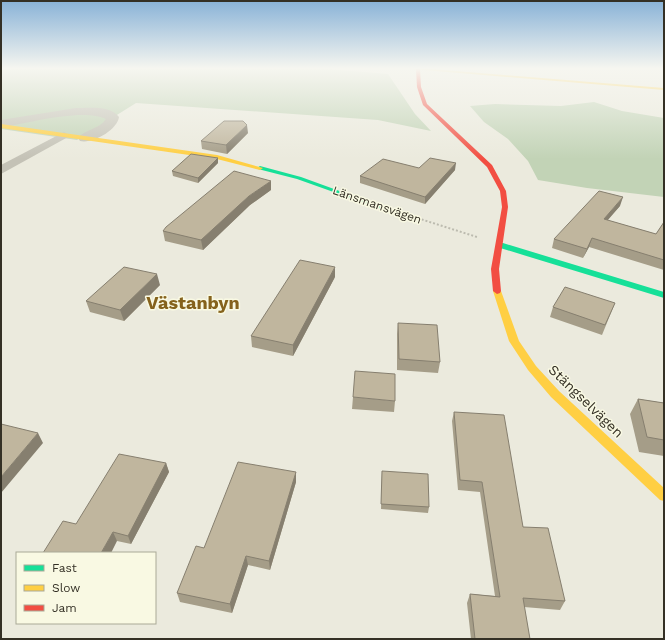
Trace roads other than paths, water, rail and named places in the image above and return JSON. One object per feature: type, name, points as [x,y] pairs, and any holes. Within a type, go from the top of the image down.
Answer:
[{"type":"street","name":"Stängselvägen","points":[[422,99],[425,105],[490,166],[500,182],[505,207],[495,269],[497,292],[514,341],[532,368],[555,394],[664,496]]},
{"type":"street","name":"Länsmansvägen","points":[[1,125],[63,113],[90,111],[108,113],[113,117],[112,122],[102,130],[85,138]]},
{"type":"street","name":"Länsmansvägen","points":[[1,125],[217,157],[299,178],[386,209]]},
{"type":"street","points":[[500,245],[664,295]]},
{"type":"lane","points":[[1,170],[64,135]]},
{"type":"district","name":"Västanbyn","points":[[193,302]]}]
